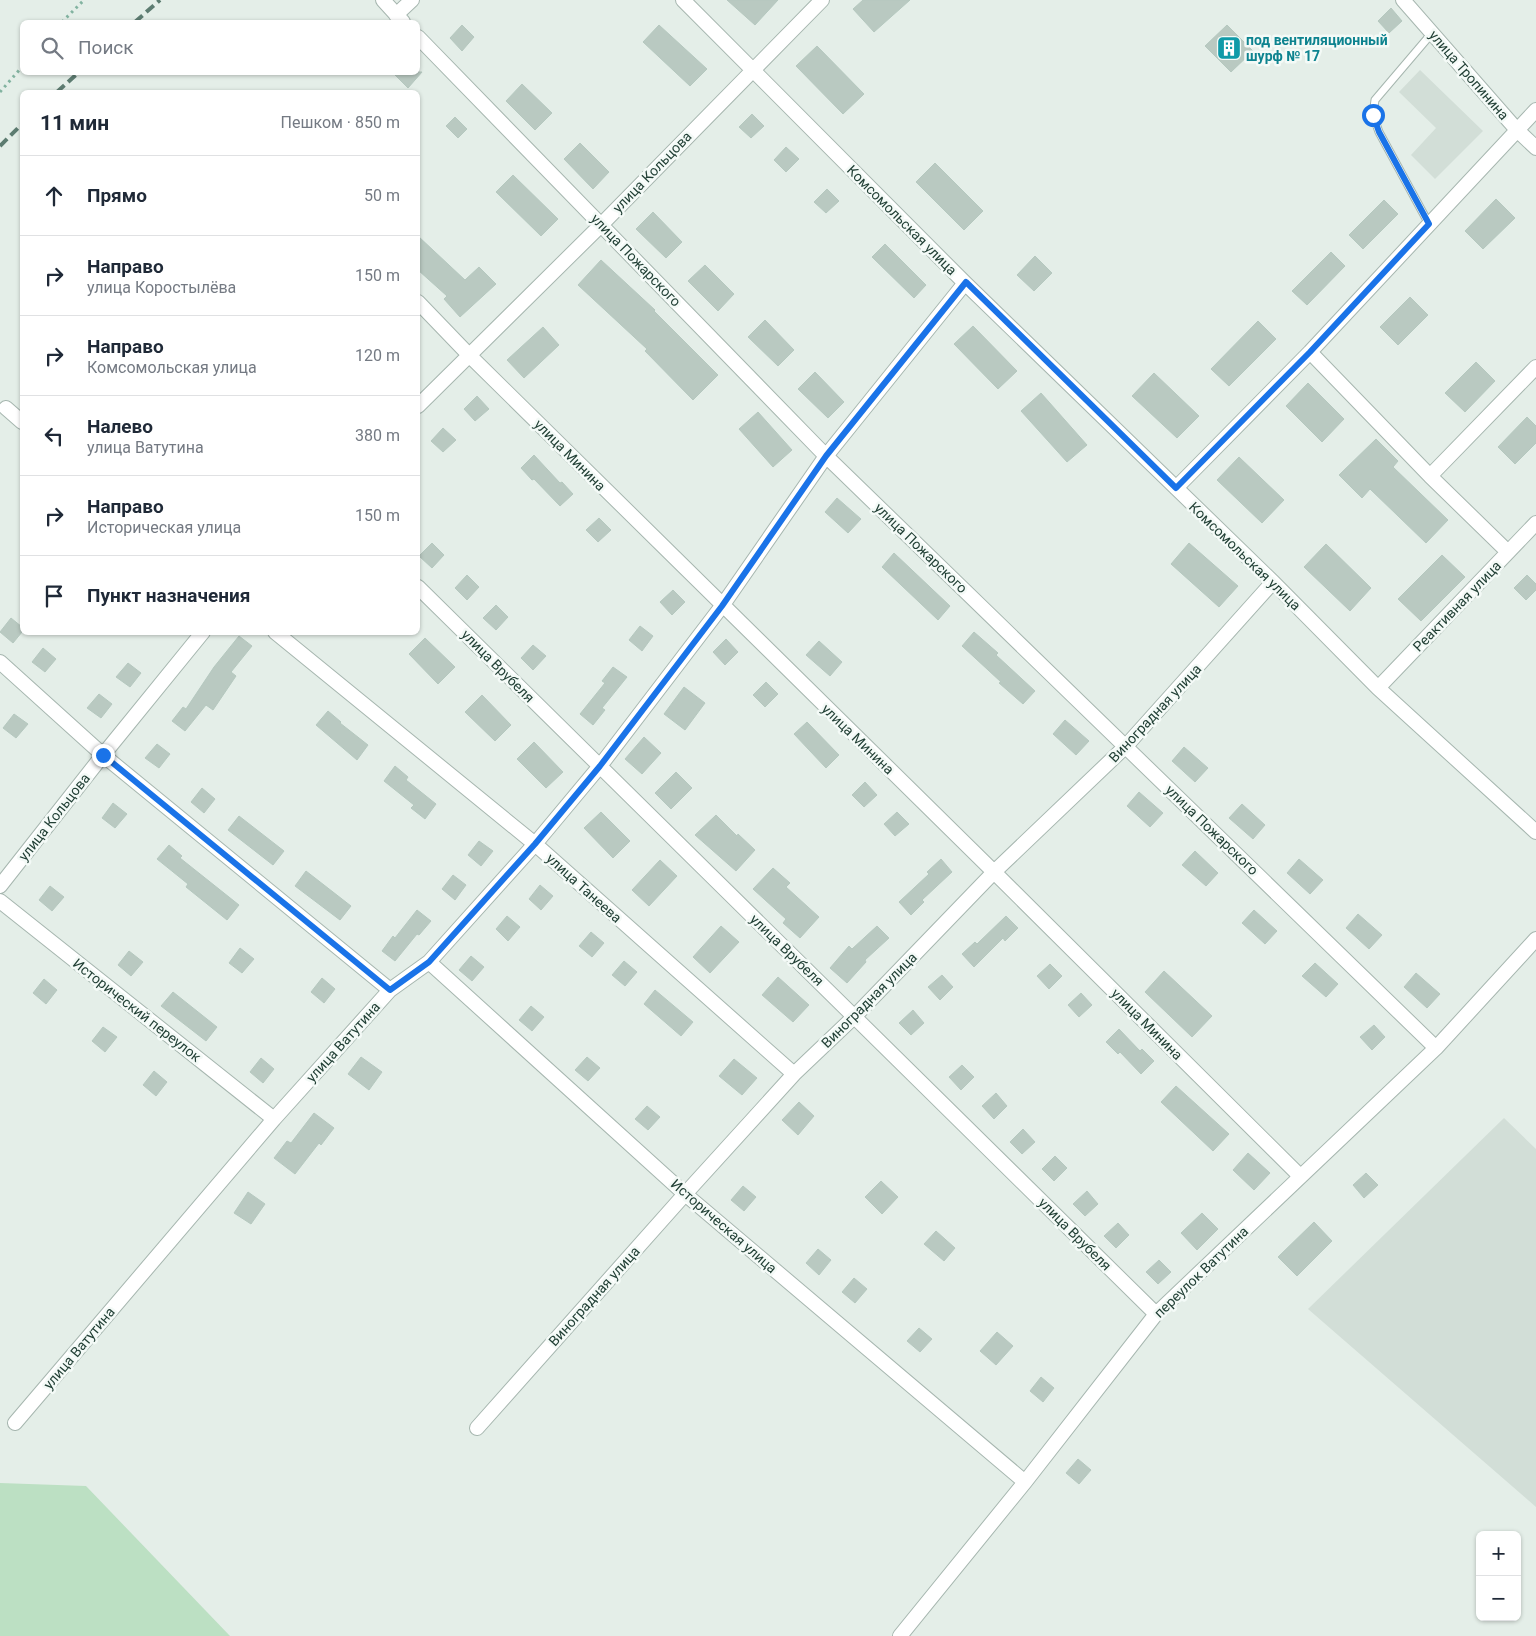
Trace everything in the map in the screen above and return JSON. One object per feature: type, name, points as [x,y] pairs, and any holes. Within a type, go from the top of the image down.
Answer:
[{"type":"street","points":[[383,0],[400,19],[412,0]]},
{"type":"street","name":"Комсомольская улица","points":[[683,0],[1378,688],[1536,832]]},
{"type":"street","name":"улица Кольцова","points":[[420,404],[822,0]]},
{"type":"street","name":"улица Тропинина","points":[[1403,0],[1517,130],[1536,148]]},
{"type":"street","name":"улица Пожарского","points":[[420,39],[826,456],[1436,1048]]},
{"type":"street","points":[[1176,488],[1310,352],[1536,110]]},
{"type":"street","name":"улица Ватутина","points":[[15,1423],[274,1119],[390,990],[429,962],[535,844],[600,766],[722,606],[826,456],[966,282]]},
{"type":"street","name":"улица Минина","points":[[420,304],[722,606],[994,872],[1300,1176]]},
{"type":"street","points":[[1310,352],[1430,476],[1508,552]]},
{"type":"street","points":[[1430,476],[1536,367]]},
{"type":"street","points":[[6,408],[20,420]]},
{"type":"street","name":"Реактивная улица","points":[[1378,688],[1536,523]]},
{"type":"street","name":"Виноградная улица","points":[[477,1428],[794,1074],[855,1016],[994,872],[1126,746],[1273,582]]},
{"type":"street","name":"улица Врубеля","points":[[420,589],[1156,1314]]},
{"type":"street","name":"улица Кольцова","points":[[0,886],[201,635]]},
{"type":"street","name":"улица Танеева","points":[[279,635],[535,844],[794,1074]]},
{"type":"street","points":[[0,662],[103,755],[390,990]]},
{"type":"street","name":"Исторический переулок","points":[[0,901],[274,1119]]},
{"type":"street","name":"переулок Ватутина","points":[[900,1636],[1025,1482],[1156,1314],[1436,1048],[1536,938]]},
{"type":"street","name":"Историческая улица","points":[[429,962],[685,1194],[1025,1482]]},
{"type":"lane","points":[[1429,224],[1379,132],[1373,115],[1375,100],[1432,33]]},
{"type":"path","points":[[64,20],[84,0]]},
{"type":"path","points":[[0,92],[20,69]]},
{"type":"shaded area","points":[[1420,70],[1483,131],[1435,179],[1411,155],[1436,128],[1399,92]]},
{"type":"shaded area","points":[[1504,1118],[1536,1149],[1536,1507],[1308,1309]]},
{"type":"green space","points":[[0,1483],[86,1486],[230,1636],[0,1636]]},
{"type":"building","points":[[727,0],[778,0],[755,25]]},
{"type":"building","points":[[863,0],[910,0],[874,32],[853,9]]},
{"type":"building","points":[[1391,8],[1402,21],[1389,33],[1378,21]]},
{"type":"building","points":[[462,25],[474,37],[462,51],[450,38]]},
{"type":"building","points":[[659,25],[707,69],[690,86],[643,42]]},
{"type":"building","name":"под вентиляционный шурф № 17","points":[[1227,25],[1253,51],[1231,72],[1205,46]]},
{"type":"building","points":[[817,46],[864,94],[843,114],[796,66]]},
{"type":"building","points":[[395,75],[419,75],[408,88]]},
{"type":"building","points":[[522,84],[552,113],[535,130],[506,101]]},
{"type":"building","points":[[752,114],[764,126],[751,138],[739,127]]},
{"type":"building","points":[[455,117],[467,129],[458,138],[446,126]]},
{"type":"building","points":[[580,143],[609,172],[593,189],[564,159]]},
{"type":"building","points":[[786,147],[799,159],[786,172],[774,160]]},
{"type":"building","points":[[935,163],[983,211],[964,230],[916,182]]},
{"type":"building","points":[[513,175],[558,219],[541,236],[496,192]]},
{"type":"building","points":[[827,189],[839,201],[826,213],[814,202]]},
{"type":"building","points":[[1496,199],[1515,218],[1483,249],[1465,231]]},
{"type":"building","points":[[1384,200],[1398,214],[1363,249],[1349,235]]},
{"type":"building","points":[[653,212],[682,242],[666,258],[636,229]]},
{"type":"building","points":[[420,238],[465,280],[479,267],[496,284],[460,317],[444,299],[447,296],[420,272]]},
{"type":"building","points":[[885,244],[926,285],[914,298],[872,257]]},
{"type":"building","points":[[1331,252],[1345,266],[1307,305],[1292,291]]},
{"type":"building","points":[[1035,256],[1052,273],[1034,291],[1017,275]]},
{"type":"building","points":[[601,260],[655,310],[718,375],[693,400],[645,351],[647,349],[578,285]]},
{"type":"building","points":[[705,265],[734,294],[718,311],[688,281]]},
{"type":"building","points":[[1410,297],[1428,315],[1398,345],[1380,327]]},
{"type":"building","points":[[765,320],[794,350],[778,366],[748,337]]},
{"type":"building","points":[[1258,321],[1276,339],[1229,386],[1211,369]]},
{"type":"building","points":[[973,326],[1017,371],[998,389],[954,344]]},
{"type":"building","points":[[543,327],[559,345],[524,378],[507,360]]},
{"type":"building","points":[[1476,362],[1495,381],[1465,412],[1445,393]]},
{"type":"building","points":[[815,372],[844,402],[828,418],[798,389]]},
{"type":"building","points":[[1154,373],[1199,416],[1177,438],[1132,396]]},
{"type":"building","points":[[1308,383],[1344,419],[1322,442],[1286,406]]},
{"type":"building","points":[[1041,393],[1087,445],[1067,462],[1021,411]]},
{"type":"building","points":[[477,396],[489,409],[475,421],[464,409]]},
{"type":"building","points":[[758,412],[792,450],[773,467],[739,429]]},
{"type":"building","points":[[1527,417],[1536,426],[1536,443],[1515,464],[1498,447]]},
{"type":"building","points":[[443,428],[456,440],[443,452],[431,441]]},
{"type":"building","points":[[1376,439],[1398,461],[1393,467],[1448,520],[1426,543],[1370,489],[1362,498],[1339,475]]},
{"type":"building","points":[[534,455],[573,494],[560,506],[521,468]]},
{"type":"building","points":[[1239,457],[1284,500],[1262,523],[1217,480]]},
{"type":"building","points":[[837,498],[861,519],[848,533],[825,512]]},
{"type":"building","points":[[599,518],[611,530],[598,542],[586,530]]},
{"type":"building","points":[[432,543],[444,555],[432,568],[420,555]]},
{"type":"building","points":[[1189,543],[1238,586],[1219,607],[1171,564]]},
{"type":"building","points":[[1326,544],[1371,588],[1350,611],[1304,567]]},
{"type":"building","points":[[894,553],[950,606],[938,620],[882,567]]},
{"type":"building","points":[[1442,555],[1465,577],[1421,621],[1398,599]]},
{"type":"building","points":[[467,575],[479,587],[467,600],[455,588]]},
{"type":"building","points":[[1527,575],[1536,584],[1536,590],[1526,600],[1514,588]]},
{"type":"building","points":[[673,590],[685,602],[672,615],[660,602]]},
{"type":"building","points":[[496,605],[508,617],[496,630],[483,618]]},
{"type":"building","points":[[11,618],[20,625],[20,634],[13,643],[0,632]]},
{"type":"building","points":[[640,626],[653,636],[642,651],[629,640]]},
{"type":"building","points":[[974,632],[998,653],[996,655],[1035,691],[1023,704],[962,646]]},
{"type":"building","points":[[239,636],[252,646],[231,672],[236,676],[213,710],[206,705],[185,731],[172,721],[183,707],[186,709],[214,667]]},
{"type":"building","points":[[425,638],[455,667],[438,684],[409,654]]},
{"type":"building","points":[[726,639],[738,652],[725,665],[713,652]]},
{"type":"building","points":[[819,641],[842,662],[830,676],[806,655]]},
{"type":"building","points":[[533,645],[546,656],[533,670],[521,658]]},
{"type":"building","points":[[43,648],[56,659],[45,672],[32,662]]},
{"type":"building","points":[[128,663],[141,673],[130,687],[116,677]]},
{"type":"building","points":[[613,667],[627,677],[602,708],[605,710],[593,725],[580,714],[605,683],[602,681]]},
{"type":"building","points":[[766,682],[778,694],[765,707],[753,695]]},
{"type":"building","points":[[684,687],[705,703],[685,730],[664,714]]},
{"type":"building","points":[[99,694],[112,704],[101,718],[87,708]]},
{"type":"building","points":[[482,695],[511,725],[495,741],[465,712]]},
{"type":"building","points":[[328,711],[368,745],[357,760],[316,725]]},
{"type":"building","points":[[14,714],[28,724],[16,738],[3,728]]},
{"type":"building","points":[[1065,720],[1089,741],[1076,755],[1053,734]]},
{"type":"building","points":[[807,722],[839,755],[826,768],[794,734]]},
{"type":"building","points":[[644,737],[661,753],[642,774],[625,759]]},
{"type":"building","points":[[534,742],[563,772],[546,788],[517,759]]},
{"type":"building","points":[[157,744],[170,754],[159,768],[145,758]]},
{"type":"building","points":[[1184,747],[1208,768],[1195,782],[1172,761]]},
{"type":"building","points":[[395,766],[408,777],[406,780],[436,804],[425,819],[411,808],[414,805],[384,781]]},
{"type":"building","points":[[676,772],[692,788],[671,809],[655,793]]},
{"type":"building","points":[[865,782],[877,795],[864,807],[852,795]]},
{"type":"building","points":[[202,788],[215,799],[204,813],[191,802]]},
{"type":"building","points":[[1139,792],[1163,813],[1150,827],[1127,806]]},
{"type":"building","points":[[113,803],[127,814],[115,828],[102,818]]},
{"type":"building","points":[[1242,804],[1265,825],[1253,839],[1229,818]]},
{"type":"building","points":[[601,812],[630,841],[613,858],[584,828]]},
{"type":"building","points":[[897,812],[909,824],[895,836],[884,824]]},
{"type":"building","points":[[716,815],[737,836],[738,834],[755,850],[736,871],[695,835]]},
{"type":"building","points":[[239,816],[284,851],[273,865],[228,830]]},
{"type":"building","points":[[479,841],[493,851],[481,866],[468,855]]},
{"type":"building","points":[[169,845],[182,856],[180,858],[239,905],[227,920],[186,887],[188,884],[157,859]]},
{"type":"building","points":[[1195,851],[1218,873],[1206,886],[1182,865]]},
{"type":"building","points":[[941,859],[952,872],[922,900],[924,902],[911,915],[899,902],[929,874],[927,872]]},
{"type":"building","points":[[1299,859],[1323,880],[1310,894],[1287,873]]},
{"type":"building","points":[[660,860],[677,876],[649,906],[632,890]]},
{"type":"building","points":[[773,868],[790,883],[786,887],[819,917],[800,938],[783,923],[786,919],[753,889]]},
{"type":"building","points":[[306,871],[351,906],[340,920],[295,886]]},
{"type":"building","points":[[453,875],[466,885],[455,900],[442,889]]},
{"type":"building","points":[[540,885],[553,896],[541,910],[529,899]]},
{"type":"building","points":[[50,886],[64,897],[52,911],[39,900]]},
{"type":"building","points":[[417,910],[431,921],[419,935],[417,934],[395,961],[382,951]]},
{"type":"building","points":[[1254,910],[1277,931],[1265,944],[1242,923]]},
{"type":"building","points":[[1358,914],[1382,935],[1369,949],[1346,928]]},
{"type":"building","points":[[507,916],[520,927],[508,941],[496,929]]},
{"type":"building","points":[[1006,916],[1018,928],[1005,941],[1003,938],[974,967],[962,954],[975,942],[977,944]]},
{"type":"building","points":[[721,926],[739,942],[710,973],[693,957]]},
{"type":"building","points":[[877,926],[889,938],[865,960],[866,962],[847,983],[830,968],[849,946],[852,949]]},
{"type":"building","points":[[591,932],[604,943],[592,957],[579,946]]},
{"type":"building","points":[[240,948],[254,959],[242,973],[229,963]]},
{"type":"building","points":[[129,951],[143,962],[131,976],[118,965]]},
{"type":"building","points":[[471,956],[484,967],[472,981],[459,970]]},
{"type":"building","points":[[624,961],[637,972],[625,986],[612,975]]},
{"type":"building","points":[[1315,963],[1338,984],[1326,997],[1302,976]]},
{"type":"building","points":[[1050,964],[1062,976],[1049,989],[1037,976]]},
{"type":"building","points":[[1164,971],[1212,1016],[1192,1037],[1145,992]]},
{"type":"building","points":[[1416,973],[1440,994],[1427,1008],[1404,987]]},
{"type":"building","points":[[942,975],[953,987],[940,1000],[928,987]]},
{"type":"building","points":[[778,977],[809,1005],[793,1022],[762,995]]},
{"type":"building","points":[[322,978],[335,989],[324,1003],[311,992]]},
{"type":"building","points":[[44,979],[57,990],[46,1004],[33,993]]},
{"type":"building","points":[[655,990],[693,1022],[681,1036],[644,1004]]},
{"type":"building","points":[[173,992],[217,1027],[206,1041],[161,1006]]},
{"type":"building","points":[[1081,993],[1092,1005],[1079,1017],[1068,1005]]},
{"type":"building","points":[[531,1006],[544,1017],[532,1031],[519,1020]]},
{"type":"building","points":[[913,1010],[924,1023],[911,1035],[899,1023]]},
{"type":"building","points":[[1374,1025],[1385,1037],[1372,1050],[1360,1037]]},
{"type":"building","points":[[103,1027],[117,1037],[105,1052],[92,1041]]},
{"type":"building","points":[[1119,1029],[1140,1051],[1142,1049],[1154,1061],[1141,1074],[1120,1052],[1118,1054],[1106,1042]]},
{"type":"building","points":[[361,1057],[382,1072],[369,1090],[348,1074]]},
{"type":"building","points":[[587,1057],[600,1068],[588,1081],[575,1070]]},
{"type":"building","points":[[261,1058],[274,1069],[263,1083],[250,1072]]},
{"type":"building","points":[[734,1059],[757,1078],[742,1095],[719,1076]]},
{"type":"building","points":[[962,1065],[974,1077],[961,1090],[949,1077]]},
{"type":"building","points":[[154,1071],[167,1082],[156,1096],[143,1085]]},
{"type":"building","points":[[1176,1086],[1229,1134],[1213,1151],[1161,1102]]},
{"type":"building","points":[[996,1093],[1007,1106],[994,1119],[982,1106]]},
{"type":"building","points":[[799,1102],[814,1116],[798,1135],[782,1120]]},
{"type":"building","points":[[647,1106],[660,1117],[648,1130],[635,1119]]},
{"type":"building","points":[[314,1113],[334,1128],[321,1145],[319,1143],[295,1174],[274,1158],[287,1141],[291,1143]]},
{"type":"building","points":[[1023,1129],[1035,1142],[1022,1154],[1010,1142]]},
{"type":"building","points":[[1248,1153],[1270,1173],[1254,1190],[1233,1170]]},
{"type":"building","points":[[1055,1156],[1067,1168],[1054,1181],[1042,1169]]},
{"type":"building","points":[[1366,1173],[1378,1185],[1364,1198],[1353,1185]]},
{"type":"building","points":[[881,1181],[898,1197],[882,1214],[865,1197]]},
{"type":"building","points":[[743,1186],[756,1197],[744,1211],[731,1200]]},
{"type":"building","points":[[1087,1191],[1098,1204],[1085,1216],[1073,1204]]},
{"type":"building","points":[[248,1192],[265,1204],[251,1224],[234,1213]]},
{"type":"building","points":[[1202,1213],[1218,1229],[1197,1250],[1181,1233]]},
{"type":"building","points":[[1314,1222],[1332,1241],[1297,1276],[1278,1257]]},
{"type":"building","points":[[1118,1223],[1129,1235],[1116,1248],[1104,1236]]},
{"type":"building","points":[[936,1231],[955,1248],[944,1261],[924,1244]]},
{"type":"building","points":[[818,1249],[831,1260],[819,1275],[806,1263]]},
{"type":"building","points":[[1159,1260],[1171,1272],[1158,1284],[1146,1272]]},
{"type":"building","points":[[854,1278],[867,1289],[855,1303],[842,1292]]},
{"type":"building","points":[[919,1328],[932,1339],[920,1352],[907,1341]]},
{"type":"building","points":[[997,1332],[1013,1346],[996,1365],[980,1351]]},
{"type":"building","points":[[1041,1377],[1054,1388],[1043,1402],[1030,1391]]},
{"type":"building","points":[[1078,1459],[1091,1470],[1079,1484],[1066,1473]]},
{"type":"railway","points":[[137,20],[160,0]]},
{"type":"railway","points":[[59,90],[76,75]]},
{"type":"railway","points":[[0,146],[20,126]]},
{"type":"place","name":"под вентиляционный шурф № 17","points":[[1229,48]]},
{"type":"route","points":[[103,755],[390,990],[429,962],[535,844],[600,766],[722,606],[826,456],[966,282],[1176,488],[1310,352],[1429,224],[1379,132],[1373,115]]}]
